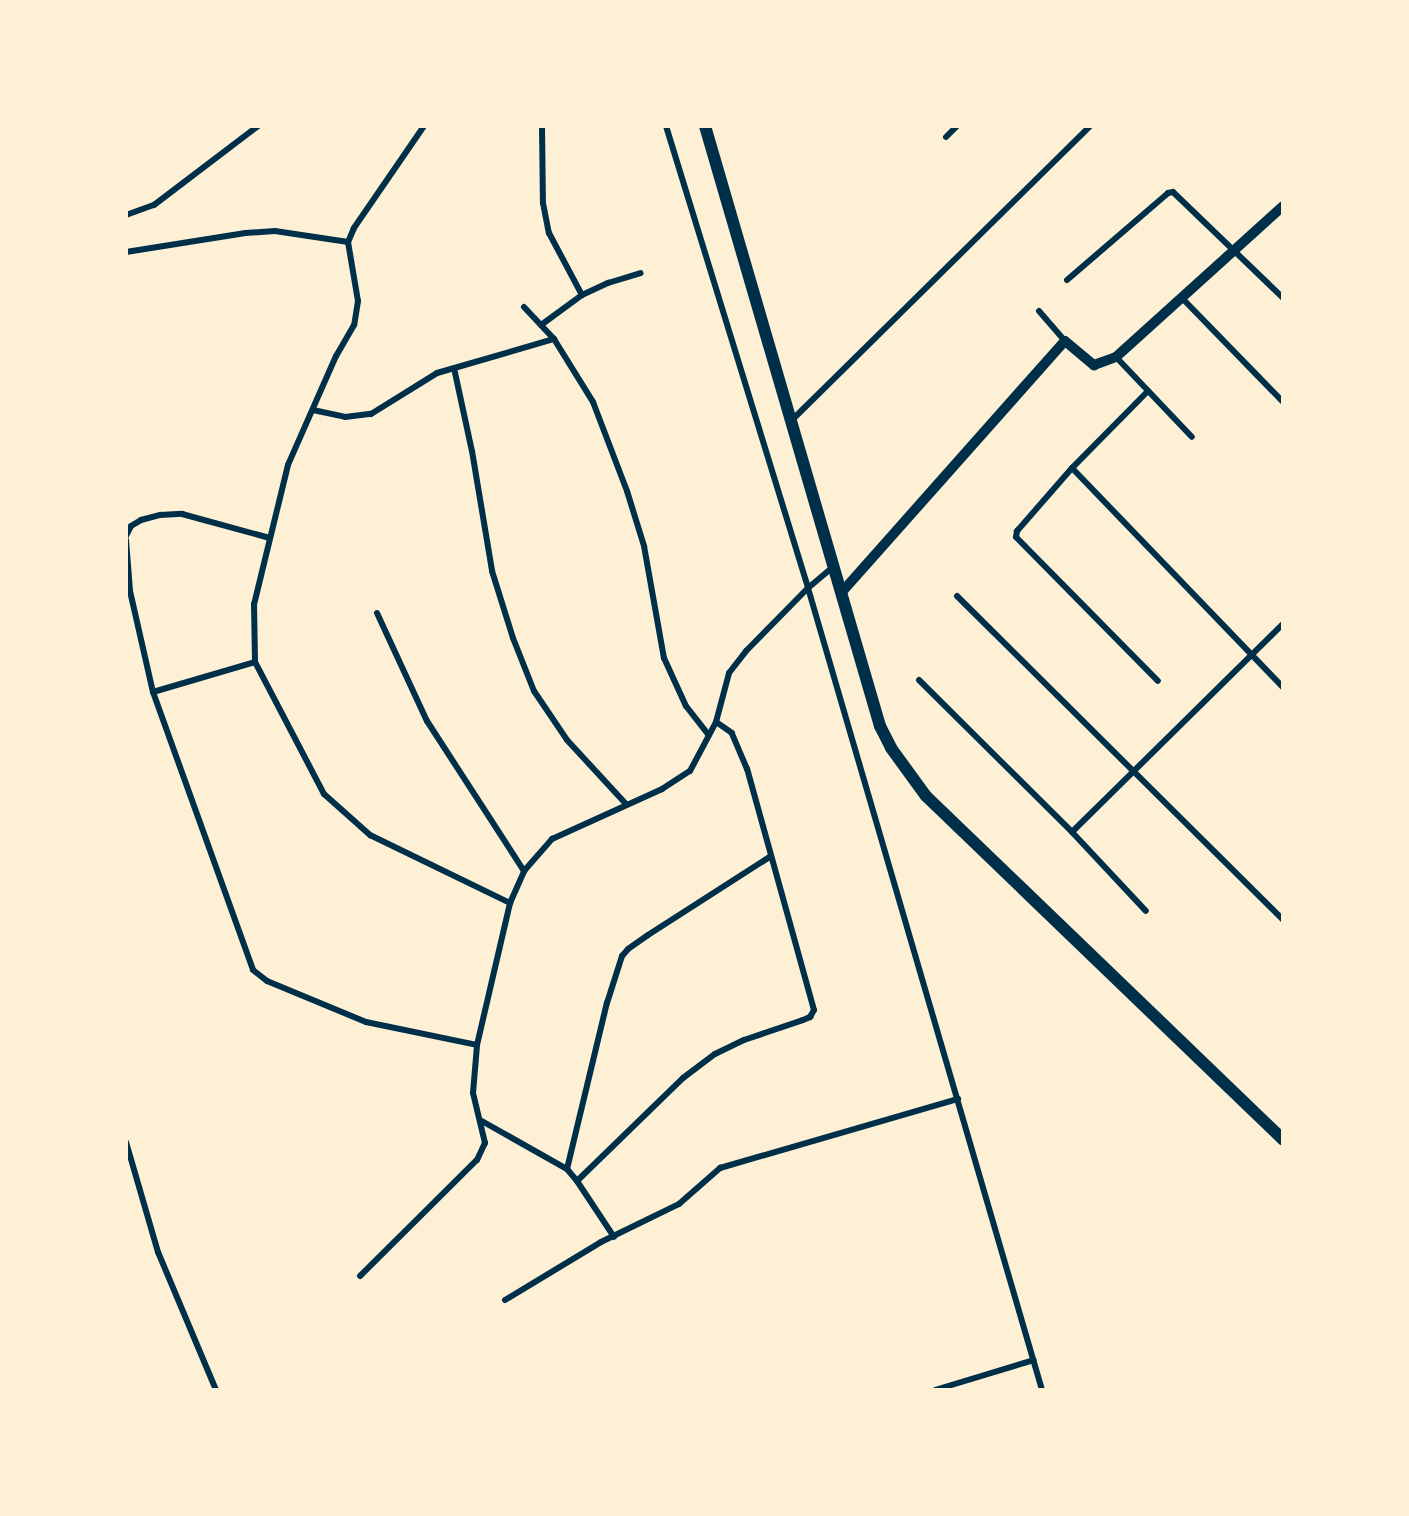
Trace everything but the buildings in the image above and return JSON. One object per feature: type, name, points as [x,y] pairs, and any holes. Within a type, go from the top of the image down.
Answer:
[{"type":"main road","points":[[705,126],[880,726],[904,769],[926,796],[1283,1140]]},
{"type":"main road","points":[[841,593],[1065,341],[1094,365],[1116,357],[1283,206]]},
{"type":"street","points":[[126,215],[154,205],[258,126]]},
{"type":"street","points":[[424,126],[354,228],[348,242],[358,302],[354,325],[288,465],[254,604],[255,663],[324,794],[369,835],[510,903]]},
{"type":"street","points":[[542,126],[543,203],[549,233],[582,295]]},
{"type":"street","points":[[666,126],[808,588],[1042,1390]]},
{"type":"street","points":[[946,137],[957,126]]},
{"type":"street","points":[[792,420],[1090,126]]},
{"type":"street","points":[[1067,280],[1168,193],[1173,192],[1283,298]]},
{"type":"street","points":[[126,252],[246,233],[275,231],[348,242]]},
{"type":"street","points":[[541,325],[582,295],[608,283],[640,273]]},
{"type":"street","points":[[1181,297],[1283,402]]},
{"type":"street","points":[[524,307],[554,339],[592,402],[627,491],[644,546],[664,658],[686,706],[709,735]]},
{"type":"street","points":[[1039,311],[1065,341]]},
{"type":"street","points":[[312,410],[345,417],[371,414],[437,373],[554,339]]},
{"type":"street","points":[[1116,357],[1192,437]]},
{"type":"street","points":[[454,368],[472,451],[492,571],[513,638],[534,692],[560,730],[627,806]]},
{"type":"street","points":[[1148,391],[1072,468],[1017,531],[1016,537],[1158,681]]},
{"type":"street","points":[[1072,468],[1283,687]]},
{"type":"street","points":[[270,538],[182,514],[160,515],[141,520],[131,526],[126,538],[130,591],[153,692],[253,970],[267,981],[366,1022],[477,1045]]},
{"type":"street","points":[[360,1276],[477,1160],[485,1143],[473,1093],[477,1045],[510,903],[524,871],[552,839],[662,789],[690,771],[716,722],[729,673],[746,651],[808,588],[833,567]]},
{"type":"street","points":[[957,596],[1283,920]]},
{"type":"street","points":[[377,613],[427,721],[524,871]]},
{"type":"street","points":[[1072,832],[1135,773],[1283,624]]},
{"type":"street","points":[[153,692],[255,663]]},
{"type":"street","points":[[919,680],[1072,832],[1146,911]]},
{"type":"street","points":[[577,1181],[683,1078],[715,1054],[744,1040],[810,1017],[814,1010],[738,743],[732,733],[716,722]]},
{"type":"street","points":[[567,1169],[607,1003],[622,956],[648,934],[771,856]]},
{"type":"street","points":[[505,1300],[566,1262],[679,1204],[720,1168],[958,1098]]},
{"type":"street","points":[[480,1120],[567,1169],[614,1237]]},
{"type":"street","points":[[126,1143],[158,1252],[216,1390]]},
{"type":"street","points":[[935,1390],[1034,1360]]}]
